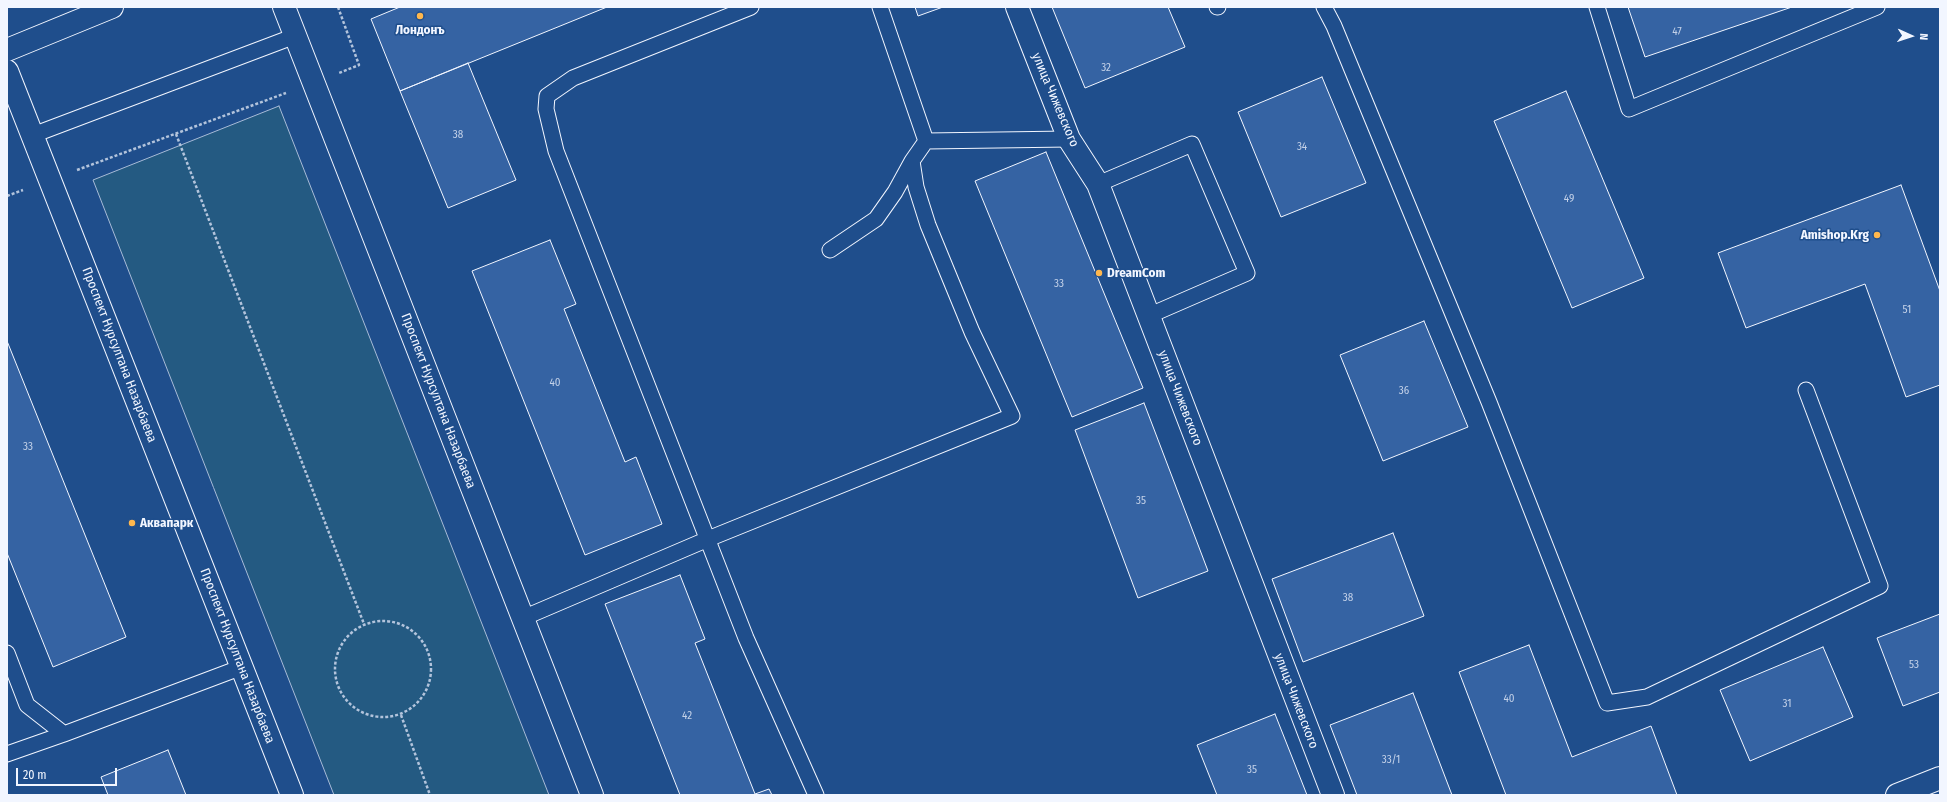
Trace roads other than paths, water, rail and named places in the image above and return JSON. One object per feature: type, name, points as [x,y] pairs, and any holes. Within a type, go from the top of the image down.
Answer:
[{"type":"main road","points":[[7,50],[112,7]]},
{"type":"main road","name":"Проспект Нурсултана Назарбаева","points":[[284,7],[592,795]]},
{"type":"main road","name":"улица Чижевского","points":[[1017,7],[1069,139],[1098,184],[1333,795]]},
{"type":"main road","name":"Проспект Нурсултана Назарбаева","points":[[7,71],[292,795]]},
{"type":"main road","points":[[1897,795],[1940,778]]},
{"type":"lane","points":[[751,7],[573,78],[547,96],[546,109],[556,151],[746,638],[816,795]]},
{"type":"lane","points":[[880,7],[926,140]]},
{"type":"lane","points":[[1324,7],[1334,26],[1489,402],[1607,703],[1647,697],[1880,586],[1806,390]]},
{"type":"lane","points":[[1597,7],[1629,110],[1877,7]]},
{"type":"lane","points":[[33,135],[295,36]]},
{"type":"lane","points":[[926,140],[1069,139]]},
{"type":"lane","points":[[830,250],[876,218],[895,192],[912,161],[926,140]]},
{"type":"lane","points":[[1098,184],[1192,144],[1247,273],[1148,316]]},
{"type":"lane","points":[[523,618],[708,539],[1012,416],[972,332],[931,232],[916,186],[912,161]]},
{"type":"lane","points":[[7,653],[27,705],[64,734]]},
{"type":"lane","points":[[7,754],[242,667]]},
{"type":"place","name":"Лондонъ","points":[[420,16]]},
{"type":"place","name":"Amishop.Krg","points":[[1877,235]]},
{"type":"place","name":"DreamCom","points":[[1099,273]]},
{"type":"place","name":"Аквапарк","points":[[132,523]]}]
